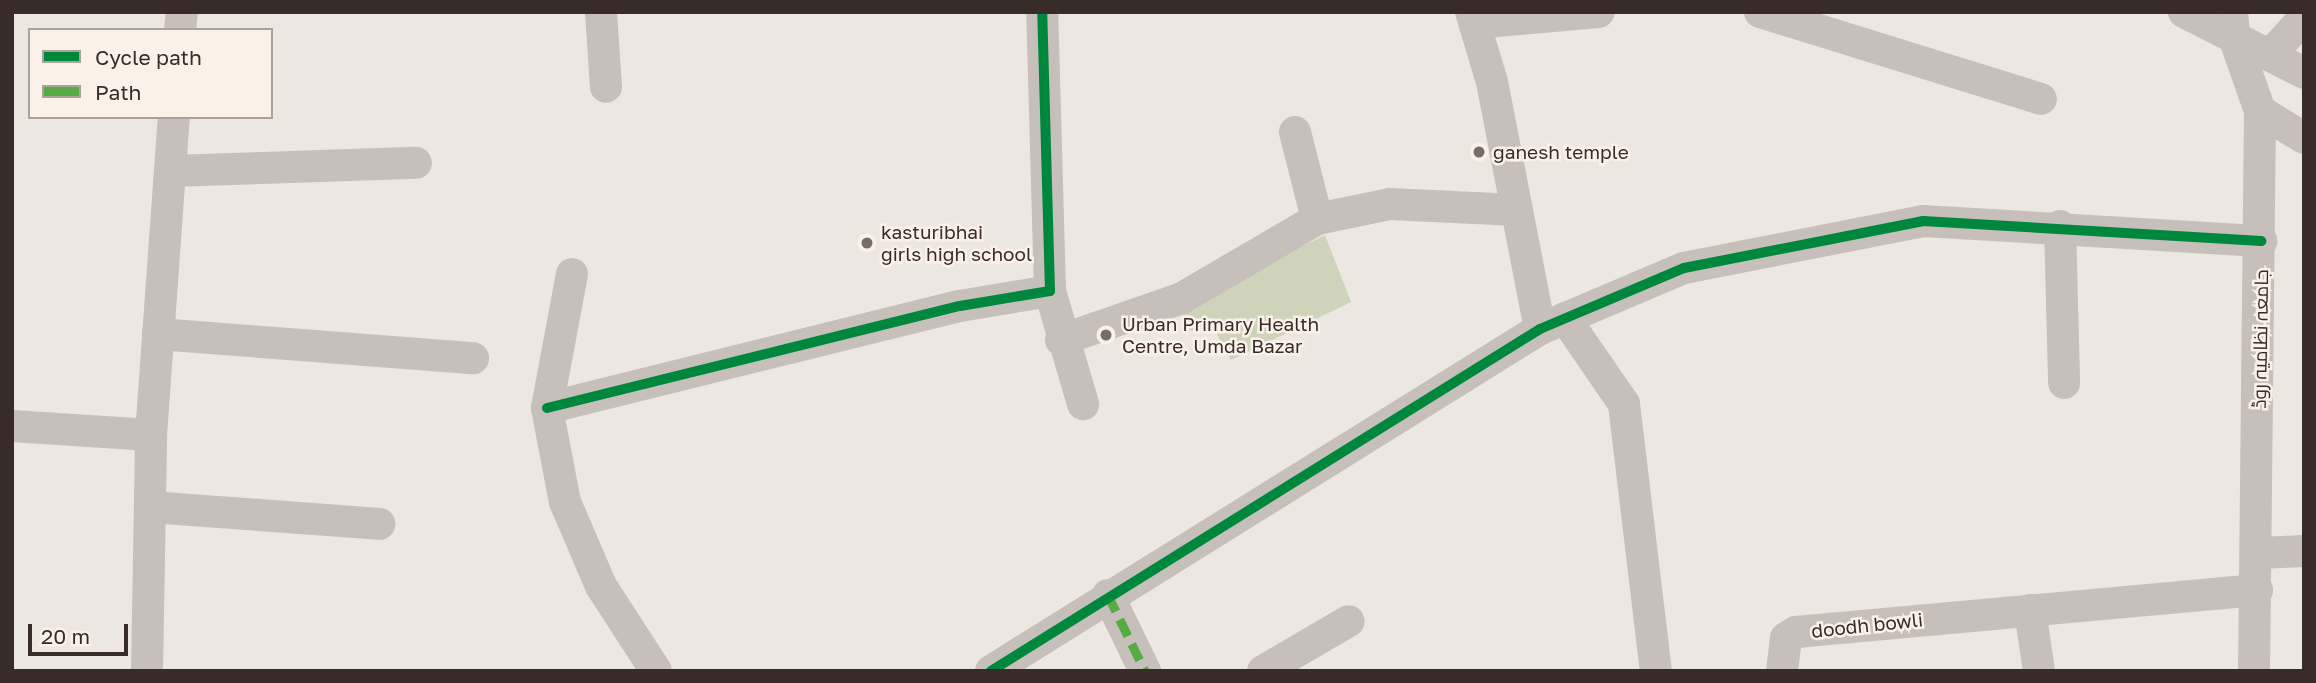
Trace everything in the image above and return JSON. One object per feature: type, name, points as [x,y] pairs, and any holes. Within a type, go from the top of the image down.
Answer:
[{"type":"street","points":[[601,12],[606,87]]},
{"type":"street","points":[[1042,12],[1050,290],[1061,340],[1083,404]]},
{"type":"street","points":[[1599,12],[1473,18],[1492,82],[1517,211],[1553,324],[1624,404],[1656,671]]},
{"type":"street","points":[[1760,12],[2040,99]]},
{"type":"street","points":[[2183,12],[2233,25],[2271,54],[2304,73]]},
{"type":"street","points":[[2271,54],[2304,18]]},
{"type":"street","name":"جامعہ نظامیہ روڈ","points":[[2233,25],[2260,111],[2258,590],[2255,671]]},
{"type":"street","points":[[2260,111],[2304,138]]},
{"type":"street","points":[[147,671],[151,435],[174,119]]},
{"type":"street","points":[[1295,132],[1317,219]]},
{"type":"street","points":[[170,171],[416,163]]},
{"type":"street","points":[[1061,340],[1182,298],[1317,219],[1390,204],[1517,211]]},
{"type":"street","points":[[991,671],[1108,595],[1553,324],[1684,268],[1923,221],[2060,226],[2261,242]]},
{"type":"street","points":[[2060,226],[2064,383]]},
{"type":"street","points":[[572,274],[547,408],[565,502],[601,586],[656,671]]},
{"type":"street","points":[[547,408],[960,306],[1050,290]]},
{"type":"street","points":[[158,334],[473,358]]},
{"type":"street","points":[[12,426],[151,435]]},
{"type":"street","points":[[150,507],[379,524]]},
{"type":"street","points":[[2258,553],[2304,551]]},
{"type":"street","points":[[2039,671],[2030,610],[2258,590]]},
{"type":"street","points":[[1108,595],[1145,671]]},
{"type":"street","name":"doodh bowli","points":[[1782,671],[1786,638],[1796,632],[2030,610]]},
{"type":"street","points":[[1263,671],[1349,621]]},
{"type":"green space","points":[[1325,235],[1351,302],[1231,360],[1211,323],[1190,331],[1178,307]]},
{"type":"marked path","points":[[1108,595],[1145,671]]},
{"type":"cycle path","points":[[547,408],[960,306],[1050,291],[1042,12]]},
{"type":"cycle path","points":[[991,671],[1540,329],[1684,268],[1923,221],[2261,241]]},
{"type":"place","name":"ganesh temple","points":[[1479,152]]},
{"type":"place","name":"kasturibhai girls high school","points":[[867,243]]},
{"type":"place","name":"Urban Primary Health Centre, Umda Bazar","points":[[1106,335]]}]
